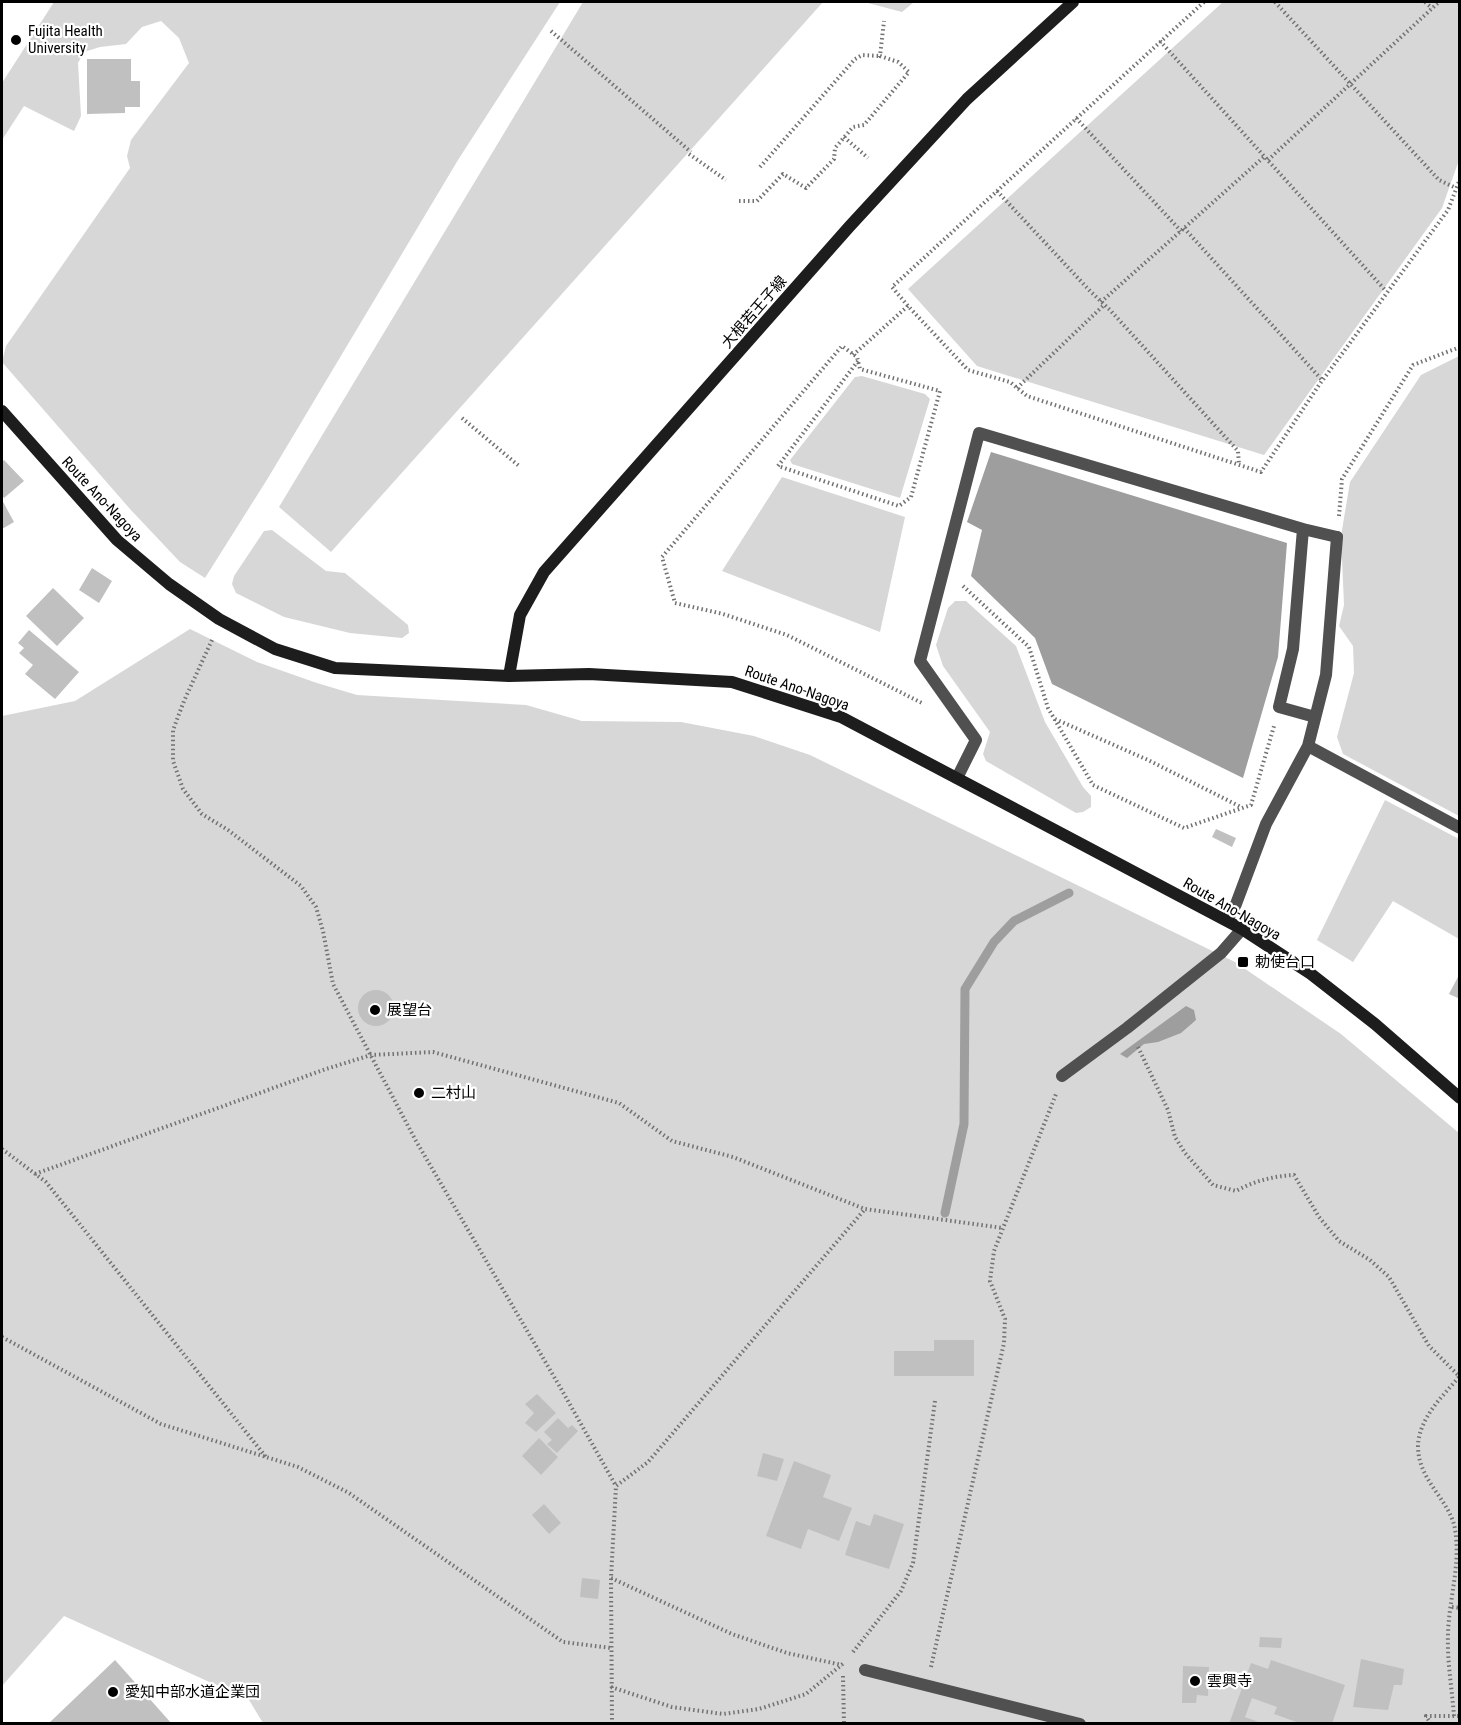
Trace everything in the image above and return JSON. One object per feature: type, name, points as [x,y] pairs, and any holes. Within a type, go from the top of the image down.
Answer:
[{"type":"main road","name":"大根若王子線","points":[[509,676],[520,615],[544,572],[849,227],[967,99],[1073,2]]},
{"type":"main road","name":"Route Ano-Nagoya","points":[[2,411],[117,540],[169,584],[219,619],[275,649],[335,668],[509,676],[589,674],[732,682],[841,717],[1242,928],[1311,974],[1376,1024],[1460,1098]]},
{"type":"street","points":[[957,778],[976,740],[920,661],[979,433],[1303,529],[1337,537],[1326,675],[1308,746],[1266,824],[1236,904],[1227,920]]},
{"type":"street","points":[[1303,529],[1293,649],[1279,707],[1315,717]]},
{"type":"street","points":[[1308,746],[1460,828]]},
{"type":"street","points":[[1062,1076],[1127,1028],[1221,953],[1242,928]]},
{"type":"street","points":[[865,1670],[1080,1724]]},
{"type":"path","points":[[1204,2],[892,287],[968,370],[1010,382],[1027,396],[1261,472],[1322,380],[1448,210],[1460,179]]},
{"type":"path","points":[[1275,2],[1439,180],[1456,188]]},
{"type":"path","points":[[1425,2],[1432,8]]},
{"type":"path","points":[[1017,388],[1102,303],[1350,84],[1439,2]]},
{"type":"path","points":[[880,56],[884,21]]},
{"type":"path","points":[[551,31],[690,153],[726,180]]},
{"type":"path","points":[[1161,40],[1386,291]]},
{"type":"path","points":[[739,201],[757,201],[783,174],[806,188],[834,159],[835,147],[853,127],[864,125],[909,72],[898,62],[880,56],[862,55],[855,60],[760,167]]},
{"type":"path","points":[[1076,118],[1322,380]]},
{"type":"path","points":[[844,137],[868,158]]},
{"type":"path","points":[[997,190],[1238,451],[1239,465]]},
{"type":"path","points":[[853,355],[908,306]]},
{"type":"path","points":[[858,362],[778,466],[899,506],[910,496],[940,391],[860,369],[858,362],[853,355],[842,346],[662,557],[675,603],[723,614],[787,635],[932,708],[957,713]]},
{"type":"path","points":[[1337,537],[1342,479],[1413,365],[1460,347]]},
{"type":"path","points":[[462,418],[519,466]]},
{"type":"path","points":[[965,577],[963,587],[1029,646],[1048,708],[1093,785],[1184,828],[1251,805],[1279,707]]},
{"type":"path","points":[[219,619],[173,730],[173,761],[176,770],[183,789],[202,814],[301,886],[316,907],[333,984],[416,1141],[616,1486],[611,1578],[612,1724]]},
{"type":"path","points":[[1054,719],[1148,760],[1241,808]]},
{"type":"path","points":[[35,1174],[327,1069],[371,1056],[433,1052],[619,1102],[672,1142],[733,1157],[865,1209],[1003,1228]]},
{"type":"path","points":[[1145,1059],[1168,1110],[1175,1137],[1185,1153],[1214,1185],[1236,1191],[1278,1176],[1294,1175],[1319,1217],[1339,1241],[1370,1260],[1389,1277],[1429,1346],[1459,1377],[1431,1409],[1422,1428],[1418,1447],[1425,1476],[1443,1503],[1455,1527],[1458,1566],[1448,1634],[1454,1716]]},
{"type":"path","points":[[927,1686],[1004,1343],[1005,1319],[990,1281],[994,1251],[1062,1076]]},
{"type":"path","points":[[2,1149],[46,1182],[266,1457]]},
{"type":"path","points":[[616,1486],[648,1462],[865,1209]]},
{"type":"path","points":[[2,1337],[161,1424],[298,1467],[349,1492],[562,1641],[611,1648]]},
{"type":"path","points":[[611,1687],[672,1707],[723,1714],[759,1709],[806,1694],[842,1665],[901,1591],[914,1563],[935,1401]]},
{"type":"path","points":[[611,1578],[732,1634],[787,1653],[865,1670]]},
{"type":"path","points":[[1452,1607],[1460,1608]]},
{"type":"path","points":[[842,1665],[844,1724]]},
{"type":"path","points":[[1431,1724],[1426,1716],[1460,1716]]},
{"type":"shaded area","points":[[54,2],[560,2],[458,160],[268,478],[205,578],[180,562],[130,509],[2,362],[6,346],[130,168],[127,156],[131,140],[189,63],[179,38],[161,21],[142,27],[126,44],[100,47],[84,52],[78,63],[81,116],[74,131],[24,106],[2,140],[2,83]]},
{"type":"shaded area","points":[[583,2],[823,2],[331,552],[279,507]]},
{"type":"shaded area","points":[[864,2],[914,2],[902,12]]},
{"type":"shaded area","points":[[1223,2],[1459,2],[1459,160],[1442,208],[1264,455],[977,366],[908,289]]},
{"type":"shaded area","points":[[1459,356],[1459,816],[1343,754],[1337,737],[1354,673],[1353,646],[1339,626],[1344,605],[1341,536],[1350,482],[1421,375]]},
{"type":"shaded area","points":[[862,376],[925,394],[930,399],[900,498],[792,464],[790,460],[855,377]]},
{"type":"shaded area","points":[[991,452],[1287,543],[1278,657],[1243,778],[1052,684],[1035,638],[971,576],[982,530],[967,522]]},
{"type":"shaded area","points":[[782,477],[905,517],[880,632],[722,571]]},
{"type":"shaded area","points":[[272,530],[326,571],[345,573],[408,625],[409,633],[402,638],[350,633],[284,617],[236,593],[232,584],[234,576],[264,531]]},
{"type":"shaded area","points":[[955,601],[966,601],[1016,646],[1045,722],[1083,787],[1091,796],[1091,807],[1076,813],[986,761],[983,754],[990,732],[943,666],[936,645],[948,608]]},
{"type":"shaded area","points":[[190,629],[257,662],[357,695],[526,705],[582,721],[681,722],[754,736],[810,755],[1235,962],[1341,1034],[1459,1133],[1459,1723],[263,1723],[249,1700],[64,1616],[2,1686],[2,716],[75,701]]},
{"type":"shaded area","points":[[1385,800],[1459,839],[1459,939],[1393,901],[1353,962],[1317,940]]},
{"type":"shaded area","points":[[1186,1006],[1194,1010],[1196,1020],[1181,1033],[1158,1042],[1144,1044],[1127,1058],[1120,1054]]},
{"type":"building","points":[[87,59],[131,59],[131,81],[140,81],[140,107],[125,107],[125,113],[87,114]]},
{"type":"building","points":[[4,460],[24,481],[4,498],[2,495],[2,462]]},
{"type":"building","points":[[2,500],[14,522],[2,529]]},
{"type":"building","points":[[92,568],[112,581],[99,603],[79,590]]},
{"type":"building","points":[[53,588],[84,618],[57,646],[26,616]]},
{"type":"building","points":[[29,630],[79,672],[55,699],[25,674],[33,665],[19,653],[24,648],[18,643]]},
{"type":"building","points":[[1216,829],[1236,838],[1232,847],[1212,837]]},
{"type":"building","points":[[1460,973],[1460,999],[1449,994]]},
{"type":"building","points":[[376,990],[389,995],[394,1008],[389,1021],[376,1026],[363,1021],[358,1008],[363,995]]},
{"type":"building","points":[[934,1340],[974,1340],[974,1376],[894,1376],[894,1351],[934,1351]]},
{"type":"building","points":[[537,1394],[556,1413],[536,1432],[525,1423],[534,1413],[525,1404]]},
{"type":"building","points":[[558,1418],[568,1428],[572,1425],[578,1431],[557,1453],[547,1444],[552,1440],[544,1432]]},
{"type":"building","points":[[539,1438],[558,1457],[541,1475],[522,1456]]},
{"type":"building","points":[[763,1453],[784,1459],[777,1481],[757,1476]]},
{"type":"building","points":[[794,1461],[831,1475],[823,1497],[852,1508],[839,1541],[808,1529],[801,1549],[766,1536]]},
{"type":"building","points":[[544,1504],[561,1523],[549,1534],[532,1515]]},
{"type":"building","points":[[874,1514],[904,1524],[889,1569],[845,1555],[856,1521],[870,1526]]},
{"type":"building","points":[[582,1578],[600,1580],[598,1599],[580,1597]]},
{"type":"building","points":[[1260,1637],[1282,1638],[1281,1648],[1259,1647]]},
{"type":"building","points":[[1361,1659],[1404,1669],[1402,1685],[1394,1685],[1388,1710],[1353,1707]]},
{"type":"building","name":"愛知中部水道企業団","points":[[115,1660],[172,1724],[48,1724]]},
{"type":"building","points":[[1271,1660],[1345,1685],[1332,1724],[1302,1724],[1274,1714],[1277,1707],[1252,1698],[1245,1717],[1264,1724],[1229,1724],[1251,1663],[1268,1669]]},
{"type":"building","name":"雲興寺","points":[[1183,1666],[1209,1667],[1208,1696],[1197,1695],[1196,1703],[1182,1703]]},
{"type":"waterway","points":[[945,1213],[964,1124],[965,989],[994,942],[1014,921],[1069,893]]},
{"type":"place","name":"Fujita Health University","points":[[16,40]]},
{"type":"place","name":"勅使台口","points":[[1243,962]]},
{"type":"place","name":"展望台","points":[[375,1010]]},
{"type":"place","name":"二村山","points":[[419,1093]]},
{"type":"place","name":"雲興寺","points":[[1195,1681]]},
{"type":"place","name":"愛知中部水道企業団","points":[[113,1692]]}]
